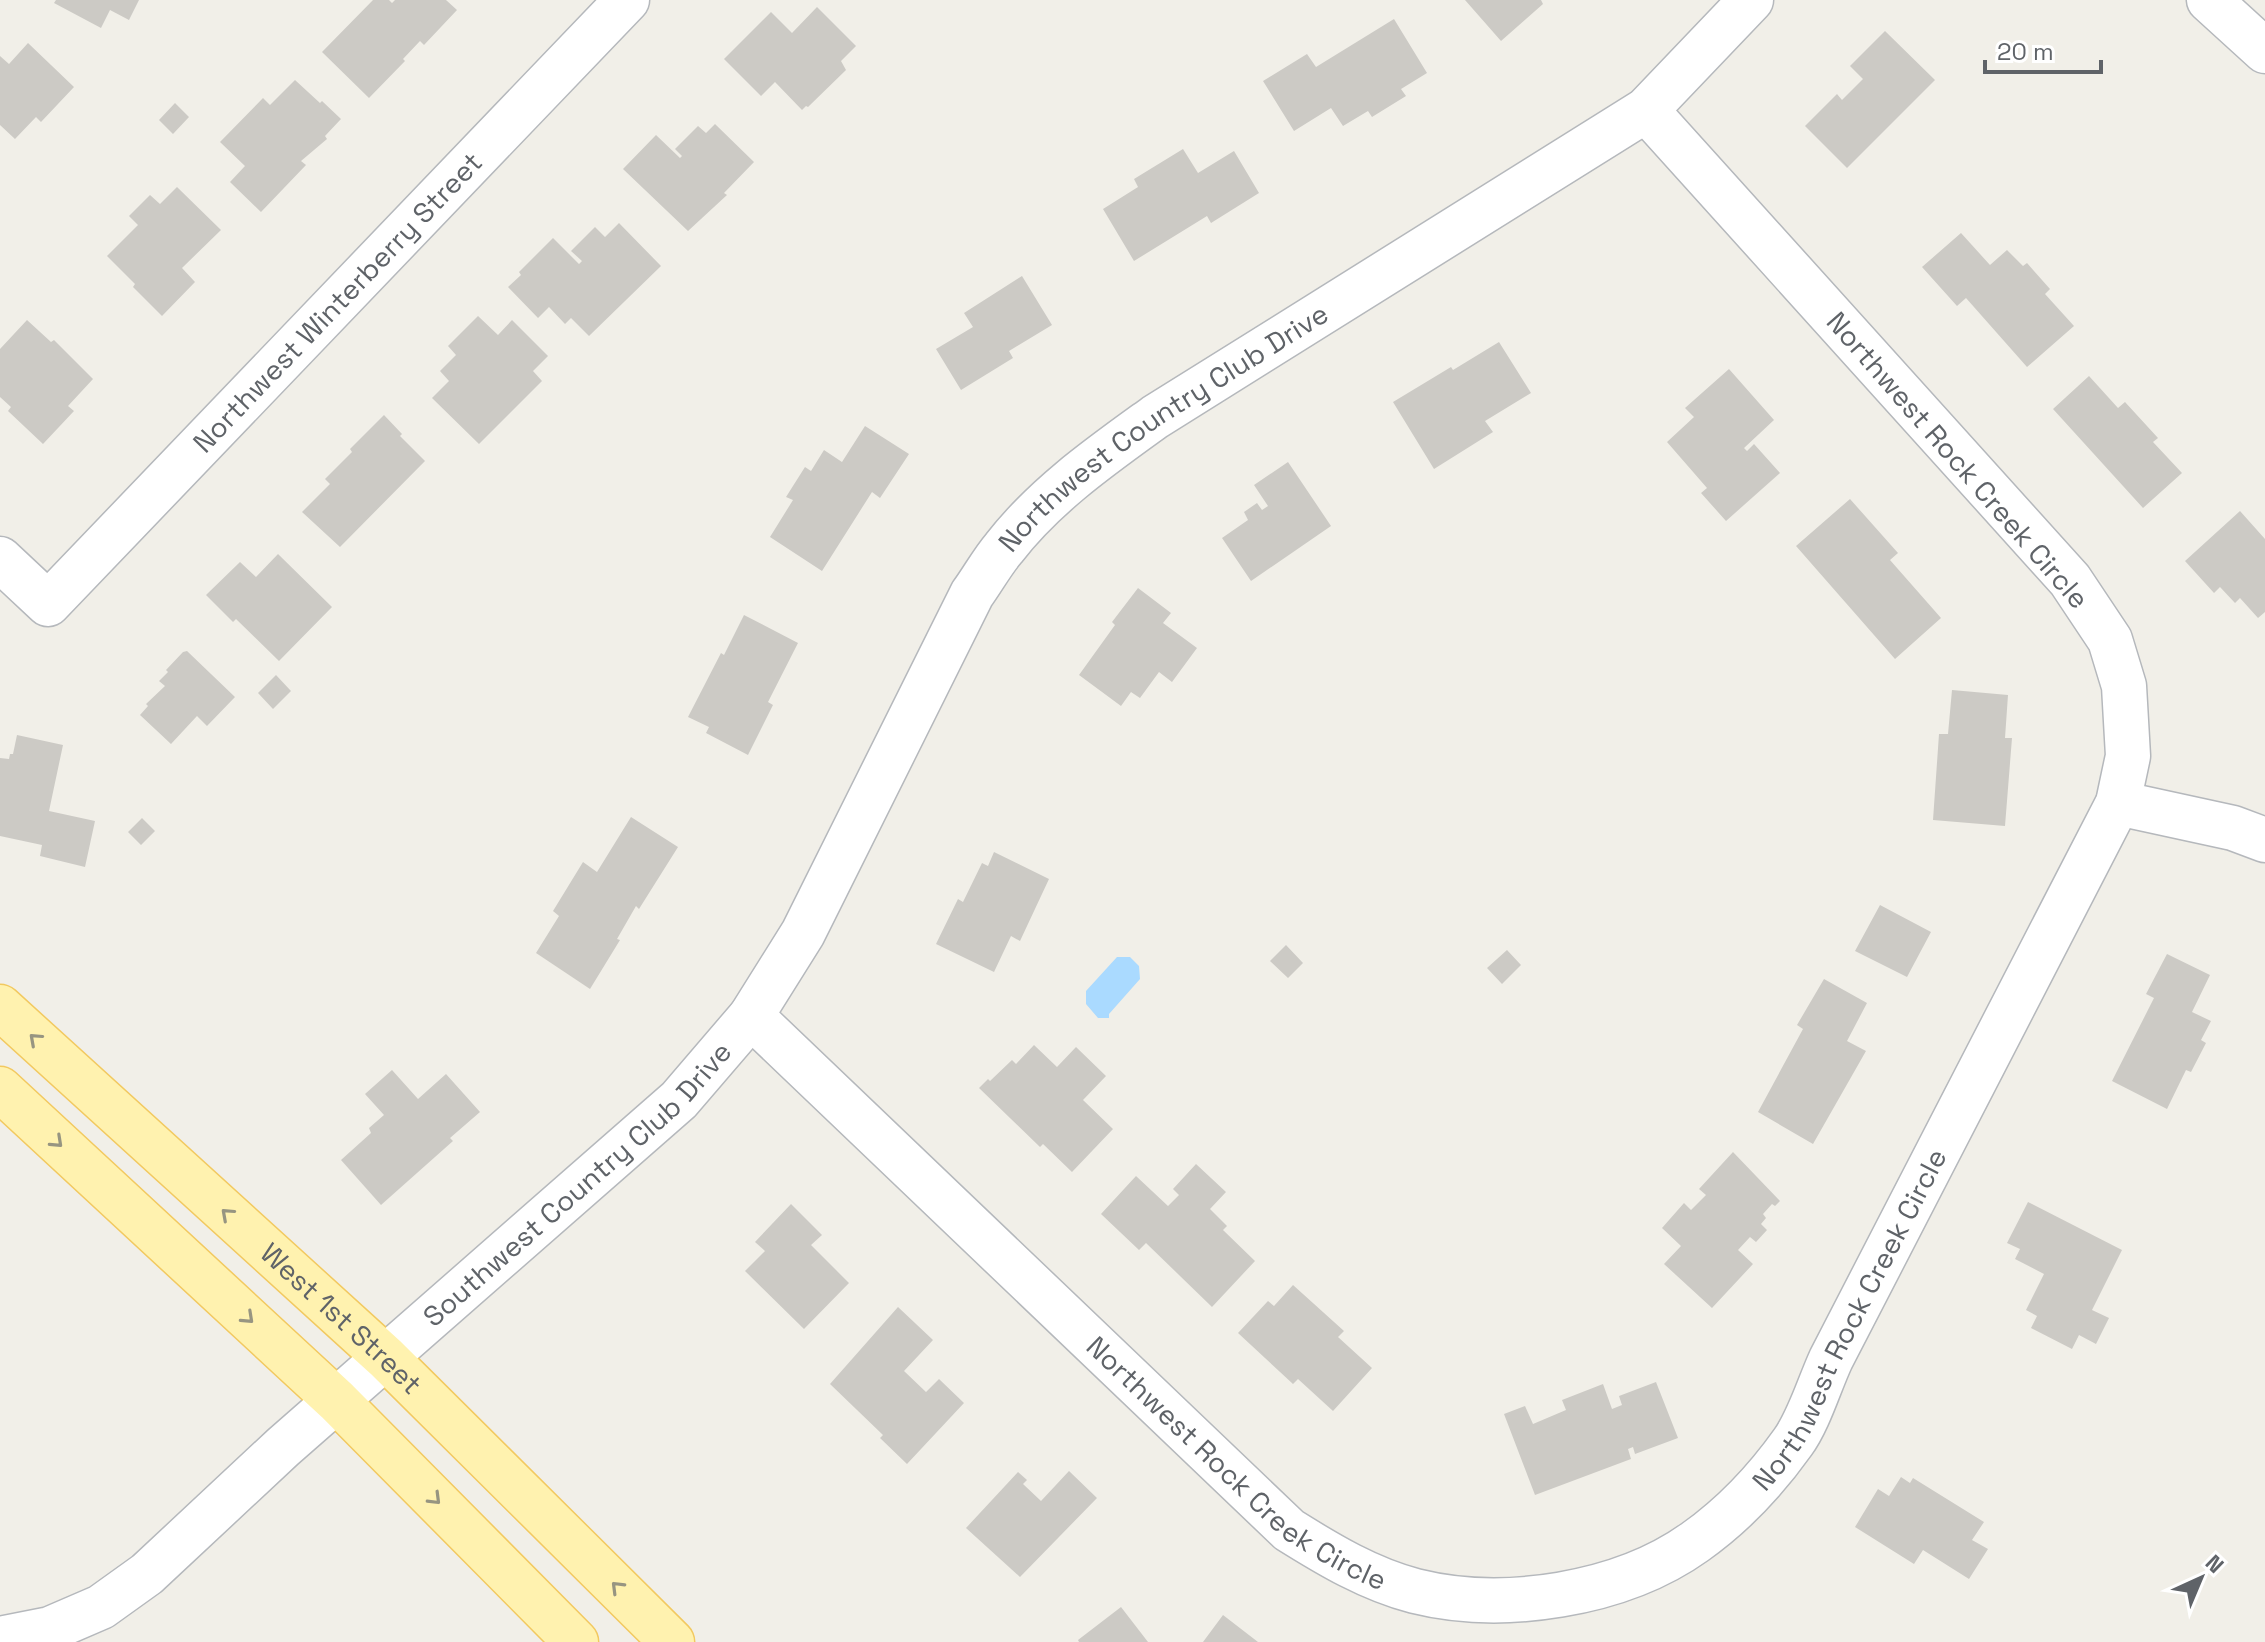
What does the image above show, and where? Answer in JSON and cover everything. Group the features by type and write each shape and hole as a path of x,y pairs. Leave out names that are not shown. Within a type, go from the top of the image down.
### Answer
{"main road":[{"name":"West 1st Street","path":"0,1007 361,1379 576,1642"},
{"name":"West 1st Street","path":"0,1089 361,1379 672,1642"}],"street":[{"name":"Northwest Winterberry Street","path":"0,559 48,604 627,0"},
{"name":"Northwest Country Club Drive","path":"751,1016 803,933 972,594 1005,547 1056,494 1093,462 1155,417 1646,110 1751,0"},
{"path":"2209,0 2265,51"},
{"name":"Northwest Rock Creek Circle","path":"751,1016 1289,1530 1347,1566 1415,1591 1487,1601 1559,1597 1629,1577 1694,1543 1749,1497 1795,1440 1831,1359 2118,803 2128,756 2124,686 2110,640 2070,580 1646,110"},
{"path":"2118,803 2233,828 2265,840"},
{"name":"Southwest Country Club Drive","path":"0,1639 50,1629 78,1630 101,1607 147,1574 361,1379 679,1100 751,1016"}],"water":[{"path":"1117,957 1130,957 1139,966 1140,979 1109,1014 1109,1018 1098,1018 1086,1004 1086,991"}],"building":[{"path":"56,0 139,0 129,20 110,10 101,28 54,3"},
{"path":"373,0 389,0 392,3 395,0 446,0 457,10 424,45 420,41 369,98 322,52"},
{"path":"1465,0 1541,0 1543,4 1501,41"},
{"path":"817,7 856,46 841,61 846,70 808,107 802,110 775,82 761,96 724,59 771,12 792,33"},
{"path":"1394,19 1427,73 1401,89 1406,96 1372,117 1368,111 1343,126 1331,108 1294,131 1263,81 1307,54 1316,67"},
{"path":"1885,31 1935,80 1847,168 1805,126 1837,94 1842,100 1863,79 1850,66"},
{"path":"28,43 74,87 41,122 36,117 15,139 0,125 0,56 9,64"},
{"path":"295,80 341,119 325,136 327,139 301,161 306,165 261,212 230,182 245,166 220,142 263,98 270,105"},
{"path":"175,103 189,117 173,134 159,120"},
{"path":"715,124 754,162 724,193 727,195 688,231 623,169 656,135 680,158 682,156 675,149 698,126 706,133"},
{"path":"1183,149 1198,173 1234,151 1259,193 1211,223 1207,216 1134,261 1103,209 1138,187 1134,179"},
{"path":"177,187 221,230 182,268 195,282 162,316 107,256 138,225 129,216 150,195 160,204"},
{"path":"619,223 661,266 589,336 571,318 565,324 549,307 538,318 508,287 553,238 579,264 582,261 571,251 595,227 605,237"},
{"path":"1961,233 1990,265 2007,250 2023,266 2027,263 2050,289 2045,294 2074,326 2027,367 1966,298 1957,306 1922,267"},
{"path":"1022,276 1052,325 1009,351 1013,358 961,390 936,349 973,327 964,313"},
{"path":"478,316 498,335 512,320 548,356 533,371 542,381 479,444 432,398 449,381 440,371 456,355 448,346"},
{"path":"27,320 51,342 54,340 93,379 68,406 74,411 43,444 8,411 11,407 0,397 0,349"},
{"path":"1499,342 1531,393 1485,421 1493,432 1434,469 1393,402"},
{"path":"1729,369 1774,420 1744,448 1747,451 1754,444 1780,473 1726,521 1701,493 1707,488 1667,442 1694,417 1685,408"},
{"path":"2089,376 2118,408 2125,402 2158,438 2153,442 2182,473 2143,508 2053,409"},
{"path":"384,415 425,461 340,547 302,512 330,484 325,479 352,452 350,449"},
{"path":"865,426 909,454 880,498 872,492 822,571 770,537 793,500 786,497 805,467 811,471 824,450 842,462"},
{"path":"1288,462 1331,526 1251,581 1222,538 1248,520 1244,512 1257,503 1262,510 1268,506 1254,485"},
{"path":"1850,499 1898,553 1890,560 1941,618 1895,659 1796,546"},
{"path":"2240,511 2265,539 2265,612 2258,618 2240,598 2235,603 2220,587 2214,593 2185,561"},
{"path":"278,554 332,607 279,661 206,595 240,562 256,577"},
{"path":"1138,588 1171,613 1163,623 1197,648 1172,682 1159,672 1140,698 1131,692 1121,706 1079,675 1115,625 1112,622"},
{"path":"744,615 798,643 768,702 773,705 748,755 706,733 709,727 688,717"},
{"path":"187,651 235,697 207,726 197,716 171,744 140,715 148,706 146,704 165,686 159,681 168,672 166,670"},
{"path":"276,675 291,691 273,709 258,693"},
{"path":"1952,690 2008,695 2005,738 2012,738 2005,826 1933,820 1939,734 1948,734"},
{"path":"17,735 63,745 49,811 95,821 85,867 40,856 42,845 0,836 0,758 9,759 13,754"},
{"path":"631,817 678,847 639,909 636,906 617,939 620,940 590,989 536,953 559,916 553,911 583,862 597,872"},
{"path":"142,818 155,831 141,845 128,832"},
{"path":"994,852 1049,879 1020,941 1011,936 994,972 936,944 958,899 963,902 982,863 988,866"},
{"path":"1880,905 1931,932 1907,977 1855,951"},
{"path":"1286,945 1303,963 1288,978 1270,961"},
{"path":"1507,950 1521,965 1502,984 1487,968"},
{"path":"2167,954 2210,975 2192,1012 2211,1021 2201,1040 2206,1043 2191,1072 2186,1070 2167,1109 2112,1081 2154,998 2146,994"},
{"path":"1824,979 1867,1003 1847,1041 1866,1051 1813,1144 1758,1112 1803,1029 1797,1025"},
{"path":"1034,1045 1057,1067 1076,1047 1106,1076 1083,1100 1113,1129 1072,1172 1043,1144 1040,1147 979,1088 1012,1060 1016,1064"},
{"path":"392,1070 418,1099 446,1074 480,1112 450,1138 453,1141 381,1205 341,1160 371,1133 369,1128 384,1115 365,1094"},
{"path":"1733,1152 1780,1201 1775,1206 1772,1204 1763,1214 1766,1218 1761,1224 1767,1230 1756,1242 1750,1237 1738,1250 1753,1264 1712,1308 1664,1264 1681,1246 1662,1228 1684,1203 1691,1210 1706,1195 1699,1189"},
{"path":"1196,1164 1226,1192 1210,1209 1227,1226 1223,1230 1255,1261 1212,1307 1146,1243 1139,1250 1101,1214 1136,1176 1168,1206 1179,1195 1173,1189"},
{"path":"2028,1202 2122,1250 2092,1310 2109,1318 2096,1344 2079,1335 2072,1349 2031,1328 2037,1316 2026,1310 2044,1274 2015,1259 2020,1249 2007,1243"},
{"path":"791,1204 822,1235 811,1245 849,1283 804,1329 745,1271 765,1251 755,1242"},
{"path":"1293,1285 1344,1331 1338,1337 1372,1368 1333,1411 1298,1379 1293,1384 1238,1333 1268,1301 1274,1306"},
{"path":"898,1307 933,1340 904,1371 926,1392 939,1379 964,1403 907,1464 880,1438 883,1435 830,1384"},
{"path":"1656,1382 1678,1438 1635,1454 1633,1447 1628,1449 1631,1459 1535,1495 1504,1414 1525,1406 1533,1424 1566,1410 1562,1400 1603,1384 1612,1409 1622,1405 1619,1396"},
{"path":"1069,1471 1097,1498 1020,1577 966,1528 1018,1472 1027,1480 1023,1484 1041,1501"},
{"path":"1901,1477 1910,1483 1913,1478 1984,1522 1972,1540 1988,1549 1969,1579 1923,1550 1914,1564 1855,1527 1878,1489 1889,1496"},
{"path":"1121,1607 1148,1642 1079,1642 1078,1640"},
{"path":"1223,1615 1258,1642 1203,1642"}]}
